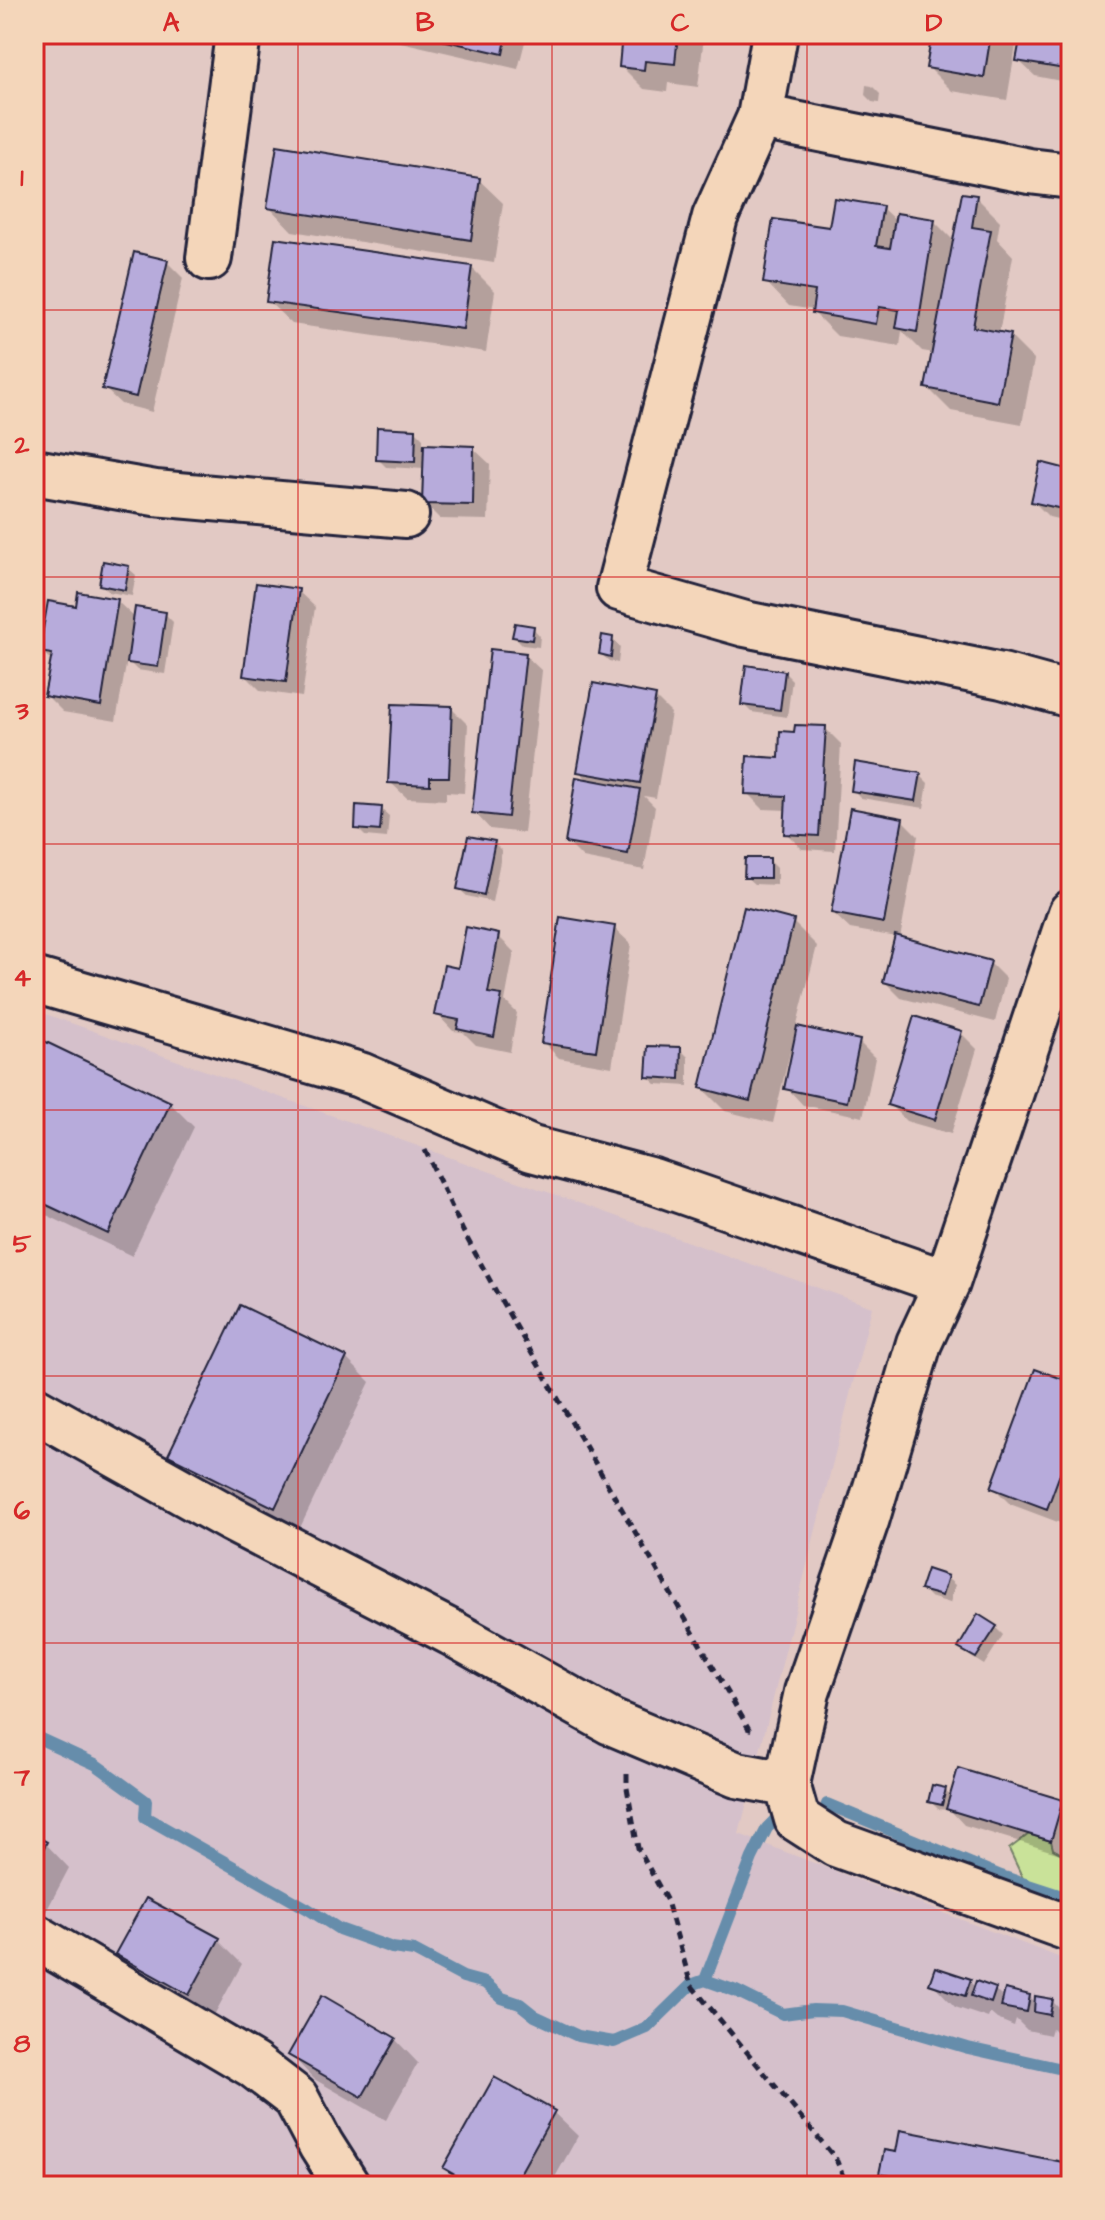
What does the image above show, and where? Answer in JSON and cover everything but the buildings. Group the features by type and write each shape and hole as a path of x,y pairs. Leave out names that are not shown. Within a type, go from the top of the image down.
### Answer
{"street":[{"path":"209,258 238,34"},
{"path":"775,34 760,117 715,217 619,588 745,624 1002,676 1071,695"},
{"path":"760,117 1029,171 1071,176"},
{"path":"34,472 155,493 406,515"},
{"path":"1071,913 947,1283 919,1343 867,1518 807,1692 787,1784 797,1819 836,1844 1071,1929"},
{"path":"34,980 360,1075 532,1149 653,1181 947,1283"},
{"path":"34,1409 231,1519 452,1633 611,1722 737,1775 787,1784"},
{"path":"34,1936 253,2065 296,2098 347,2186"}],"path":[{"path":"416,1099 414,1126 463,1231 749,1729 737,1775"},
{"path":"627,1729 627,1788 638,1848 667,1901 691,1985 836,2159 847,2186"}],"shaded area":[{"path":"34,1010 872,1307 739,1834 1071,1962 1071,2186 34,2186"}],"green space":[{"path":"1029,1834 1051,1841 1053,1849 1071,1859 1071,1899 1026,1885 1009,1849"}],"waterway":[{"path":"34,1736 95,1764 146,1801 145,1817 339,1929 392,1948 414,1951 463,1977 485,1983 502,1998 520,2004 535,2016 578,2036 614,2042 647,2028 691,1985 705,1980 783,2014 813,2010 842,2011 968,2048 1071,2071"},
{"path":"827,1804 1001,1876 1071,1899"},
{"path":"705,1980 752,1858 767,1828 775,1820"}]}
